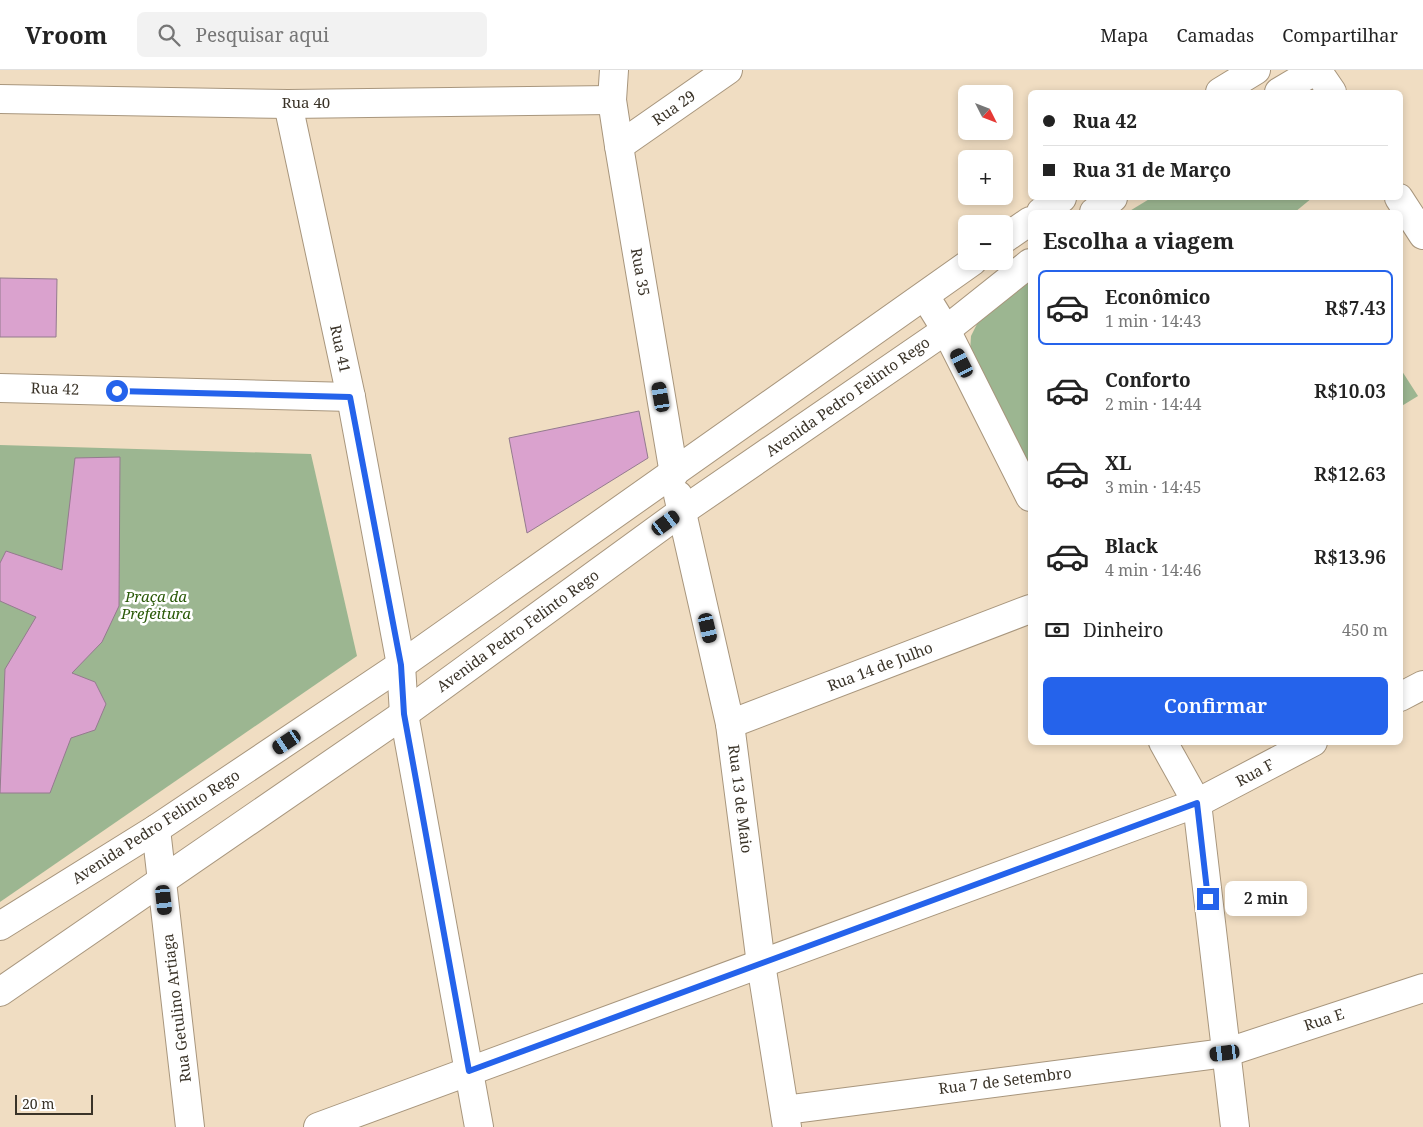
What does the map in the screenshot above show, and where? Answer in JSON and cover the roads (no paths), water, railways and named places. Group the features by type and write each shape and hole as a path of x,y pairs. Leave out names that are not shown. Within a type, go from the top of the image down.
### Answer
{"street":[{"name":"Rua 35","path":"614,70 612,100 674,474"},
{"name":"Rua 29","path":"619,146 728,70"},
{"path":"1223,90 1256,70"},
{"path":"1282,90 1317,70 1331,90"},
{"name":"Rua 40","path":"0,99 288,104 612,100"},
{"name":"Rua 41","path":"288,104 350,397 401,665 404,714 479,1127"},
{"path":"1045,210 1059,200"},
{"path":"1097,210 1110,200"},
{"path":"1400,200 1423,235"},
{"path":"1013,233 1028,222"},
{"name":"Avenida Pedro Felinto Rego","path":"0,992 404,714 681,512 946,330 1028,265"},
{"name":"Avenida Pedro Felinto Rego","path":"0,926 156,830 401,665 961,270"},
{"path":"925,296 946,330 1028,493"},
{"name":"Rua 42","path":"0,388 350,397"},
{"name":"Rua 13 de Maio","path":"674,474 730,724 762,964 786,1118"},
{"name":"Rua 14 de Julho","path":"730,724 1028,611"},
{"path":"1403,695 1423,685"},
{"path":"1165,745 1197,803 1235,1127"},
{"name":"Rua F","path":"318,1127 1197,803 1307,745"},
{"name":"Rua Getulino Artiaga","path":"156,830 190,1127"},
{"name":"Rua E","path":"1225,1053 1423,988"},
{"name":"Rua 7 de Setembro","path":"786,1118 1225,1053"}],"park label":[{"name":"Praça da Prefeitura","path":"156,606"}]}
